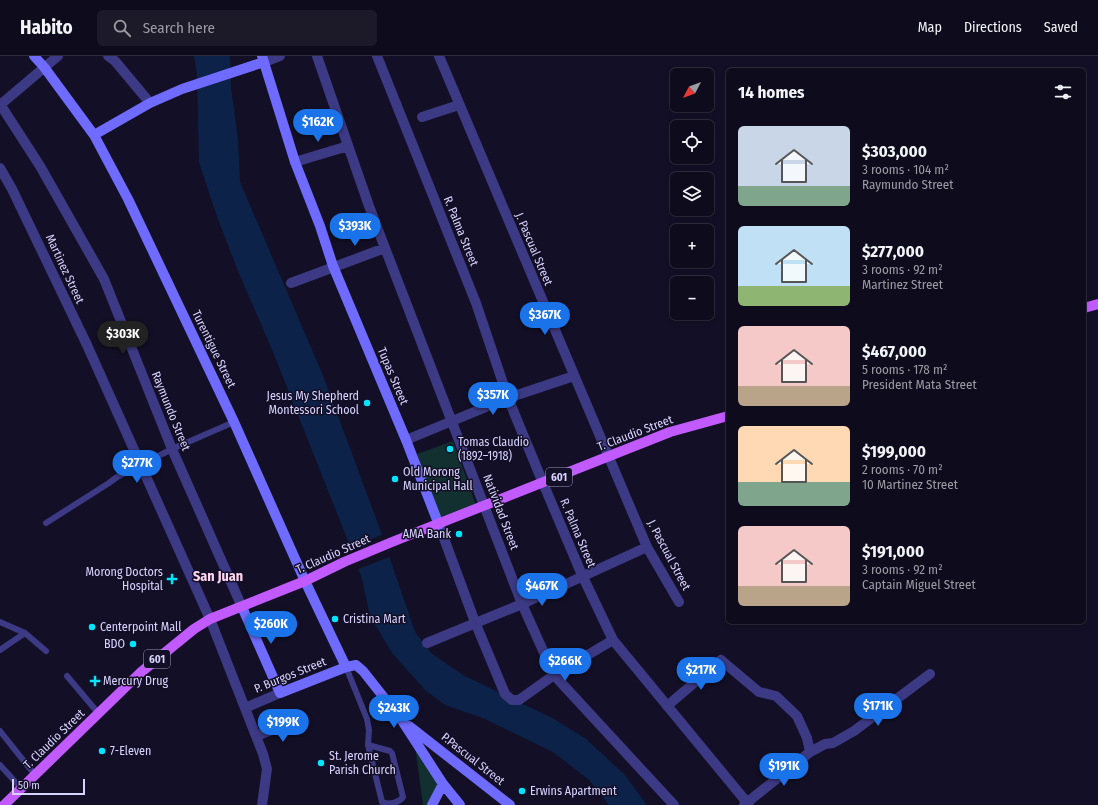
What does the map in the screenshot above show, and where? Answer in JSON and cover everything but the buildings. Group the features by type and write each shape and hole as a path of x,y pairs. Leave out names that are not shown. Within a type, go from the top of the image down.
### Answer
{"main road":[{"path":"1086,307 1098,304"},
{"name":"T. Claudio Street","path":"4,805 140,673 194,629 210,619 305,581 344,562 392,542 439,525 670,432 726,417"}],"street":[{"name":"Turentigue Street","path":"34,56 44,67 94,136 128,199 234,422 305,581 346,667"},
{"path":"0,105 58,56"},
{"path":"108,56 115,61 150,103"},
{"path":"94,136 150,103 182,88 242,70 263,59 280,56"},
{"name":"Natividad Street","path":"317,56 384,248 453,422 522,604 554,675 674,805"},
{"name":"R. Palma Street","path":"377,56 476,303 508,398 542,483 582,576 613,640 746,804"},
{"name":"J. Pascual Street","path":"439,56 647,547 679,602"},
{"name":"Tupas Street","path":"263,59 295,162 320,226 333,266 406,440 504,694 512,700 519,700 554,675"},
{"name":"Raymundo Street","path":"0,105 40,166 104,279 172,449 280,693"},
{"path":"422,117 459,105"},
{"path":"295,162 348,146"},
{"name":"Martinez Street","path":"0,168 12,189 50,267 210,619 263,754 267,770 262,805"},
{"path":"291,283 384,248"},
{"path":"406,440 453,422 508,398 574,376"},
{"path":"427,643 522,604 647,547"},
{"path":"554,675 613,640"},
{"path":"667,706 721,660 759,692 776,696 797,716 807,738 810,752"},
{"path":"346,667 356,666 363,671 401,719 443,784 460,805"},
{"name":"P. Burgos Street","path":"244,708 346,667"},
{"path":"746,804 810,752 825,744 833,743 854,731 930,674"},
{"name":"P.Pascual Street","path":"401,719 510,805"},
{"path":"256,736 279,727 281,732 303,724"},
{"path":"432,805 443,784"}],"lane":[{"path":"46,522 117,477 172,449 234,422"},
{"path":"0,622 25,633 46,651"},
{"path":"0,650 25,633"},
{"path":"346,667 367,719 369,730 368,745 382,802 386,804 400,800 403,797 392,753 390,751 368,745"},
{"path":"67,676 99,714"},
{"path":"0,731 35,775"},
{"path":"0,765 21,788"}],"green space":[{"path":"453,441 476,505 440,518 417,454"},
{"path":"414,738 443,784 432,805 423,805"}],"water":[{"path":"194,56 230,56 231,87 238,139 240,182 322,373 380,529 415,632 432,654 463,675 552,718 585,738 624,774 647,805 609,805 589,780 553,752 485,719 445,705 425,690 392,653 370,616 362,579 350,546 273,352 238,271 216,214 199,162 197,74"}],"pier":[{"path":"384,534 392,556 356,570 349,548"}],"place":[{"name":"Jesus My Shepherd Montessori School","path":"367,403"},
{"name":"Tomas Claudio (1892–1918)","path":"450,449"},
{"name":"Old Morong Municipal Hall","path":"395,479"},
{"name":"AMA Bank","path":"459,534"},
{"name":"Morong Doctors Hospital","path":"172,579"},
{"name":"Cristina Mart","path":"335,619"},
{"name":"Centerpoint Mall","path":"92,627"},
{"name":"BDO","path":"133,644"},
{"name":"Mercury Drug","path":"95,681"},
{"name":"7-Eleven","path":"102,751"},
{"name":"St. Jerome Parish Church","path":"321,763"},
{"name":"Erwins Apartment","path":"522,791"}],"district":[{"name":"San Juan","path":"218,576"}]}
